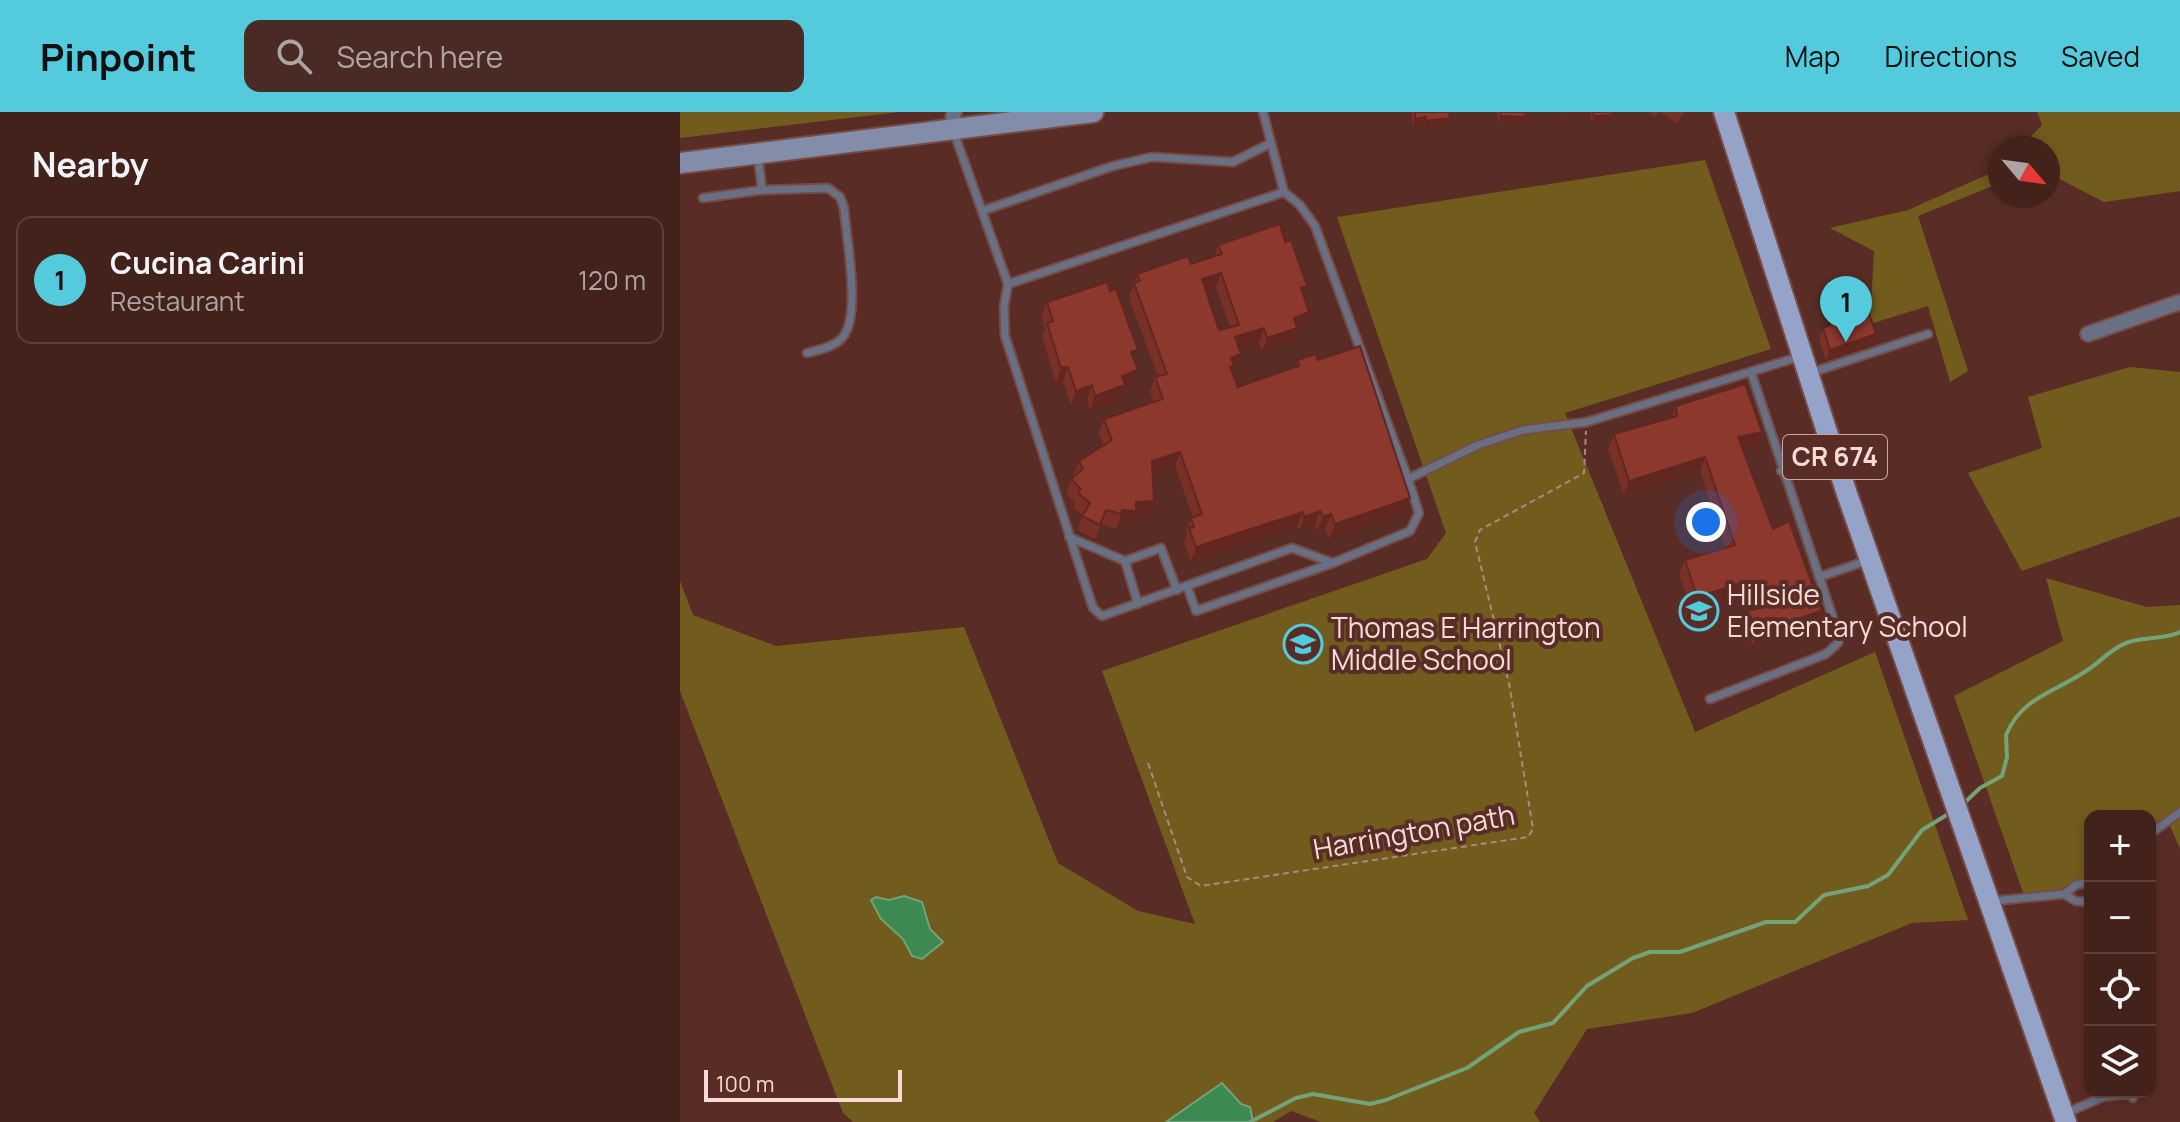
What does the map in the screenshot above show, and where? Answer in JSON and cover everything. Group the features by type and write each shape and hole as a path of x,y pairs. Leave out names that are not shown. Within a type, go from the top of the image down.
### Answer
{"main road":[{"path":"680,163 953,120 1093,112"},
{"name":"CR 674","path":"1724,112 1869,560 2065,1118"}],"street":[{"path":"2088,334 2180,302"}],"lane":[{"path":"1187,586 1196,611 1333,563 1410,531 1417,524 1419,513 1315,226 1300,205 1284,192 1263,112"},
{"path":"953,120 1008,284 1004,306 1005,336 1069,537 1097,613 1108,615 1292,548 1333,563"},
{"path":"982,211 1113,166 1152,157 1233,162 1271,143"},
{"path":"757,153 762,190"},
{"path":"703,198 762,190 828,188 840,197 844,208 851,284 848,328 832,345 807,353"},
{"path":"1008,284 1284,192"},
{"path":"1408,479 1478,445 1523,430 1587,422 1751,372 1805,365 1928,334"},
{"path":"1710,699 1826,654 1838,643 1838,633 1781,471 1751,372"},
{"path":"1781,471 1833,451"},
{"path":"1069,537 1125,561 1161,548 1177,590"},
{"path":"1819,577 1869,560"},
{"path":"1125,561 1138,604"},
{"path":"2156,830 2180,812"},
{"path":"1990,901 2064,894 2084,883"},
{"path":"2064,894 2084,902"},
{"path":"2065,1118 2107,1098"}],"path":[{"name":"Harrington path","path":"1148,763 1187,877 1201,886 1528,837 1533,829 1509,683 1475,542 1480,530 1584,473 1587,422"}],"shaded area":[{"path":"680,112 899,112 680,138"},
{"path":"2037,112 2180,112 2180,191 2104,202 2060,179 2060,136 2031,136 2042,125"},
{"path":"1705,160 1771,349 1565,413 1695,732 1875,652 1968,920 1912,923 1692,1013 1587,1029 1534,1113 1540,1122 1321,1122 1291,1111 1273,1122 853,1122 843,1113 680,691 680,581 693,615 776,646 964,627 1058,863 1138,911 1195,924 1102,671 1427,559 1446,533 1337,217"},
{"path":"1988,174 1988,188 1918,216 1968,371 1950,382 1928,306 1870,324 1874,251 1830,228 1908,210"},
{"path":"2130,367 2180,372 2180,516 2022,571 1968,473 2042,448 2028,397"},
{"path":"2046,578 2147,607 2180,605 2180,849 2170,826 2156,834 2156,810 2084,810 2084,879 2073,886 2026,901 1954,696 2063,641"},
{"path":"904,896 922,902 930,929 943,942 922,959 912,956 903,939 881,919 871,900"},
{"path":"1222,1083 1241,1104 1250,1107 1253,1122 1166,1122"}],"building":[{"path":"1415,112 1449,112 1450,118 1426,121 1426,117 1415,119"},
{"path":"1500,112 1525,112 1526,117 1501,116"},
{"path":"1593,112 1612,112 1612,115 1594,116"},
{"path":"1280,224 1285,242 1291,240 1307,286 1301,288 1309,312 1294,318 1297,328 1267,338 1264,328 1235,337 1241,354 1231,358 1234,366 1230,367 1238,387 1299,366 1297,360 1316,354 1318,360 1360,346 1410,498 1335,524 1331,514 1323,517 1320,511 1304,517 1303,512 1196,547 1189,528 1194,527 1191,518 1202,514 1180,452 1152,461 1154,501 1136,502 1136,511 1122,510 1121,514 1106,510 1100,525 1082,516 1090,503 1078,493 1081,489 1071,479 1083,469 1079,461 1112,440 1104,419 1163,399 1155,377 1167,374 1134,283 1140,281 1137,274 1188,256 1191,264 1222,254 1218,245","holes":["1221,273 1239,325 1219,330 1202,279"]},
{"path":"1107,282 1110,291 1116,289 1138,350 1131,352 1138,370 1122,376 1125,385 1095,396 1092,385 1076,391 1068,367 1061,368 1047,323 1053,321 1047,302"},
{"path":"1867,308 1876,334 1830,350 1823,328"},
{"path":"1745,384 1762,432 1738,437 1773,529 1789,521 1822,611 1758,631 1747,611 1759,608 1747,581 1697,597 1685,560 1735,545 1705,457 1629,481 1614,434 1677,416 1676,406"}],"waterway":[{"path":"1961,806 1980,788 2002,776 2007,757 2006,735 2013,722 2030,704 2086,671 2121,645 2180,632"},
{"path":"1250,1122 1296,1098 1313,1094 1370,1104 1467,1068 1519,1032 1553,1023 1587,986 1633,958 1650,952 1680,952 1766,922 1795,922 1824,895 1868,886 1888,875 1922,830 1950,813"}],"place":[{"name":"Cucina Carini","path":"1846,342"},
{"name":"Hillside Elementary School","path":"1699,611"},
{"name":"Thomas E Harrington Middle School","path":"1303,644"}]}
